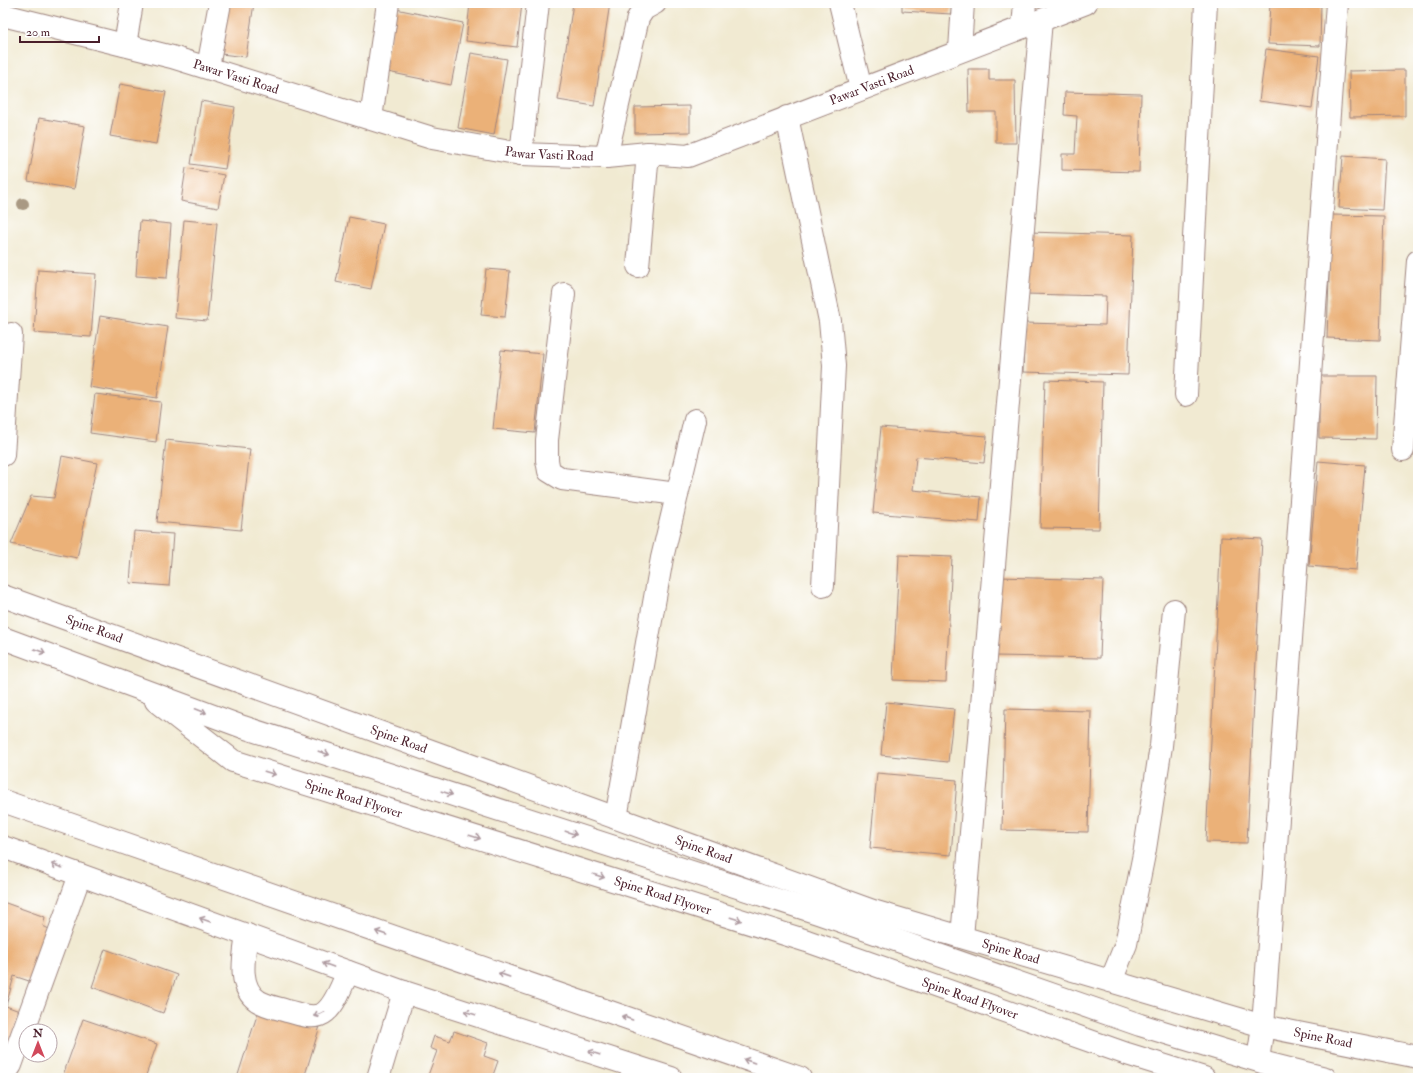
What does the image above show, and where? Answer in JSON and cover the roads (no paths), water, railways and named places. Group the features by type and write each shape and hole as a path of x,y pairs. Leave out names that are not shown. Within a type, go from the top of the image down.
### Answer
{"street":[{"path":"125,45 132,3"},
{"path":"208,68 220,3"},
{"path":"371,118 388,3"},
{"path":"521,154 538,3"},
{"path":"606,157 638,18 644,9 655,3"},
{"path":"840,3 861,88"},
{"path":"960,50 963,3"},
{"path":"962,937 1032,23 1025,3"},
{"name":"Pawar Vasti Road","path":"3,15 172,56 432,138 521,154 606,157 648,152 688,156 861,88 1086,3"},
{"path":"1186,395 1206,3"},
{"path":"1258,1060 1263,1026 1337,3"},
{"path":"787,118 830,321 834,366 823,586"},
{"path":"638,266 648,152"},
{"path":"1403,450 1418,261"},
{"path":"564,294 547,440 547,460 550,471 562,479 677,494"},
{"path":"3,455 11,334"},
{"path":"616,818 662,558 695,420"},
{"name":"Spine Road","path":"3,596 873,911 1263,1026 1418,1057"},
{"path":"1111,981 1126,944 1145,848 1161,746 1174,610"},
{"name":"Spine Road","path":"3,638 251,730 818,913 1140,1025 1325,1078"},
{"name":"Spine Road Flyover","path":"138,687 233,761 807,941 1127,1054 1204,1078"},
{"path":"3,801 800,1078"},
{"path":"3,847 404,992 671,1078"},
{"path":"3,1076 11,1065 80,875"},
{"path":"247,935 244,956 244,981 249,992 259,1001 266,1004 310,1016 321,1015 331,1007 348,972"},
{"path":"378,1078 404,992"}]}
